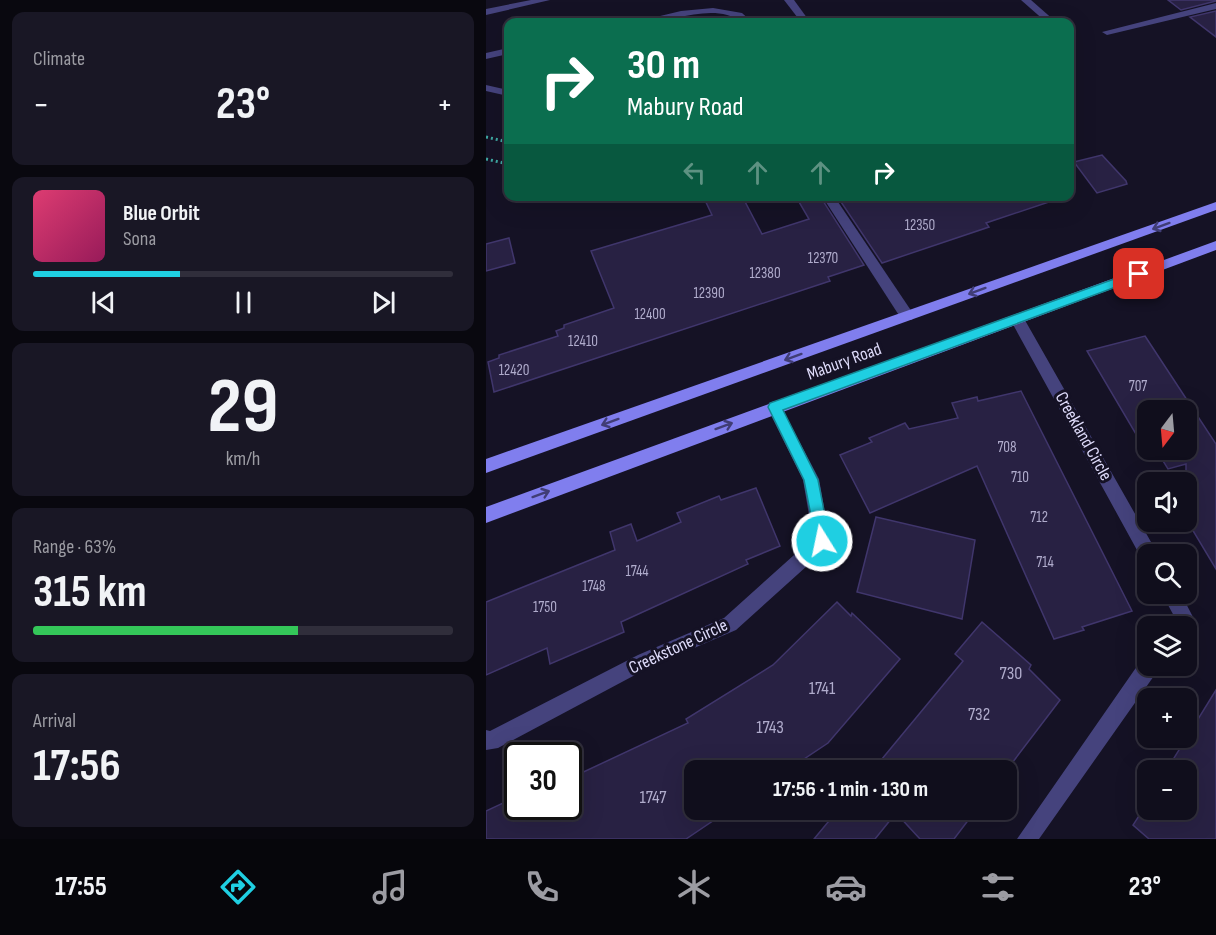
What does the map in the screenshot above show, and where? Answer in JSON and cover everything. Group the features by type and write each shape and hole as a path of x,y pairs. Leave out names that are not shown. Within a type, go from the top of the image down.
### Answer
{"main road":[{"name":"Mabury Road","path":"486,466 1216,206"},
{"name":"Mabury Road","path":"486,515 1216,245"}],"street":[{"path":"486,12 545,0"},
{"path":"789,0 803,18"},
{"path":"1026,0 1046,18"},
{"path":"1107,32 1216,6"},
{"path":"659,18 712,7 729,8 744,18"},
{"path":"486,56 504,52"},
{"path":"486,88 504,92"},
{"path":"831,201 907,316"},
{"name":"Creekland Circle","path":"1017,319 1143,544"},
{"name":"Creekstone Circle","path":"486,740 491,741 644,661 730,624 822,541 811,480 774,407"},
{"path":"1027,839 1142,676"}],"path":[{"path":"486,137 504,141"},
{"path":"486,159 504,163"}],"building":[{"path":"1168,0 1216,0 1216,1 1181,10"},
{"path":"1216,11 1216,37 1190,17"},
{"path":"1102,155 1127,184 1097,193 1074,162"},
{"path":"705,201 745,201 762,234 809,219 799,202 823,201 864,265 828,277 830,281 494,392 488,362 499,358 499,355 558,336 556,331 564,328 564,325 614,308 591,251 712,215"},
{"path":"840,201 1052,201 986,223 989,227 882,263"},
{"path":"509,238 515,263 486,271 486,244"},
{"path":"1145,336 1187,400 1137,400 1137,436 1087,351"},
{"path":"1021,391 1132,611 1082,627 1084,630 1054,639 977,466 870,513 840,455 872,442 869,438 905,423 909,429 958,418 952,403 977,397 978,401"},
{"path":"1197,415 1216,444 1216,569 1194,532 1197,532 1197,472 1186,472 1186,464 1168,469 1162,460 1197,460"},
{"path":"756,488 780,546 746,560 748,564 621,622 624,632 550,664 547,648 486,675 486,602 615,550 610,532 631,524 637,541 681,522 677,513 719,496 721,500"},
{"path":"876,517 975,540 962,619 857,592"},
{"path":"837,602 851,616 852,613 900,659 828,743 802,760 684,760 684,820 714,820 686,839 486,839 486,811 504,803 504,820 582,820 582,773 688,723 686,719 773,665"},
{"path":"982,622 1031,665 1029,669 1060,700 1014,760 881,760 963,661 955,654"},
{"path":"1216,690 1216,839 1149,839 1133,825 1137,819 1197,820 1197,760 1173,760 1180,748 1197,748 1197,721"},
{"path":"830,820 890,820 875,839 814,839"},
{"path":"902,820 968,820 954,839 920,839"}],"route":[{"path":"822,541 811,480 774,407 1139,274"}]}
